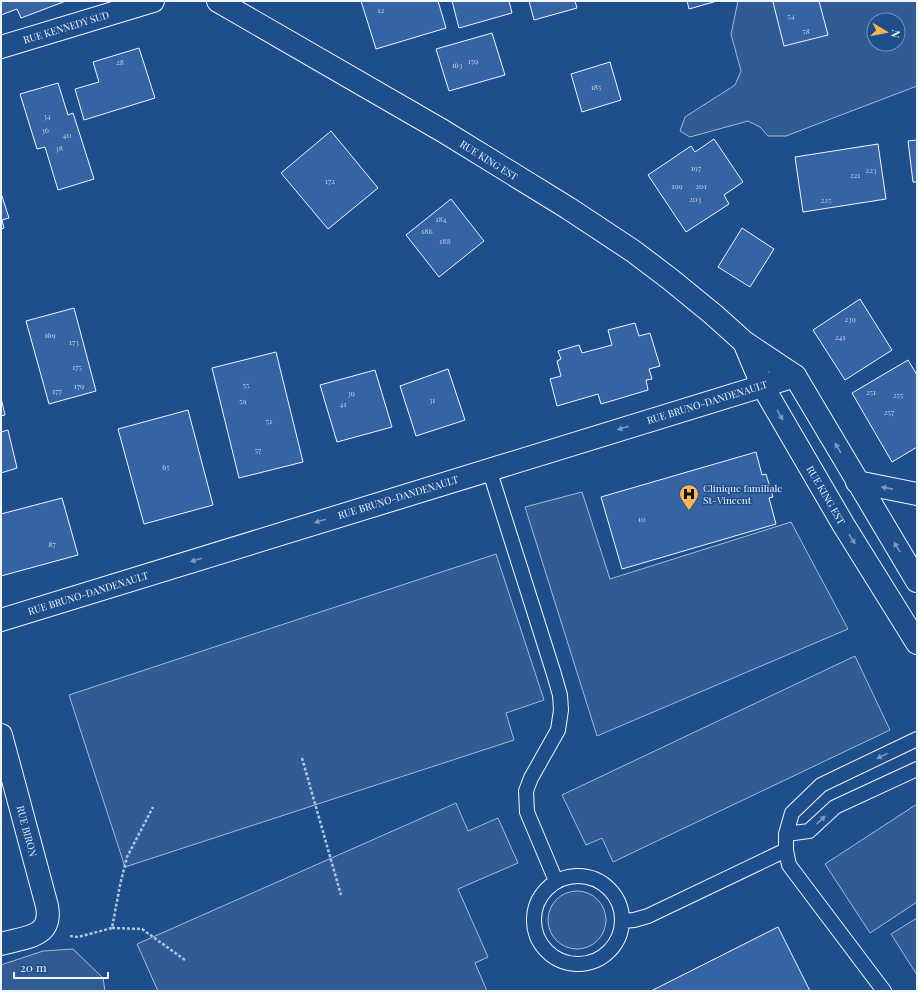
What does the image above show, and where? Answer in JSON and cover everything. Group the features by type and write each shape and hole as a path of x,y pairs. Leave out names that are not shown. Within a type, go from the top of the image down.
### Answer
{"street":[{"name":"RUE KENNEDY SUD","path":"1,47 153,1"},
{"name":"RUE KING EST","path":"218,1 443,131 568,208 633,251 670,279 744,342 795,376 917,581"},
{"name":"RUE KING EST","path":"744,342 762,385 842,524 917,643"},
{"name":"RUE BRUNO-DANDENAULT","path":"1,620 795,376"},
{"path":"858,482 917,494"},
{"name":"RUE BIRON","path":"1,735 47,906 49,917 43,929"},
{"path":"1,944 43,929"}],"lane":[{"path":"489,469 560,695 561,710 558,730 531,778 526,791 527,812 556,881"},
{"path":"884,991 789,866 786,850 786,834 792,813 821,785 917,739"},
{"path":"786,834 809,831 835,807 917,769"},
{"path":"622,921 634,920 648,916 786,850"},
{"path":"576,876 586,876 605,885 618,901 622,921 617,940 611,949 604,956 585,964 575,964 556,958 545,949 537,936 534,927 534,917 538,900 543,893 556,881 566,877 576,876"}],"path":[{"path":"302,758 341,895"},
{"path":"112,928 127,857 153,807"},
{"path":"43,929 78,937 112,928 142,929 185,960"}],"shaded area":[{"path":"738,1 917,1 917,86 786,136 768,136 760,127 748,121 690,137 680,131 685,117 735,85 741,71 731,34"},
{"path":"582,492 610,579 791,522 848,629 597,736 525,507"},
{"path":"496,554 544,700 506,713 514,740 125,867 69,695"},
{"path":"855,656 890,730 613,862 602,838 586,845 562,795"},
{"path":"456,803 468,831 498,818 518,863 458,889 488,957 475,963 487,991 158,991 137,944"},
{"path":"917,804 917,902 870,933 825,864"},
{"path":"577,891 588,893 601,904 604,909 606,920 604,931 593,944 588,947 577,949 566,947 553,936 550,931 548,920 550,909 561,896 566,893"},
{"path":"917,918 917,975 891,934"},
{"path":"73,949 103,978 105,991 1,991 1,965 43,951"}],"building":[{"path":"1,1 66,1 21,18 17,9 1,15"},
{"path":"361,1 438,1 446,28 376,49"},
{"path":"452,1 509,1 512,13 459,28"},
{"path":"529,1 575,1 577,8 534,20"},
{"path":"687,1 717,1 689,9"},
{"path":"819,1 828,35 784,46 773,2"},
{"path":"492,33 505,75 449,91 436,49"},
{"path":"139,48 155,98 84,120 75,89 99,82 93,62"},
{"path":"610,62 621,100 582,112 571,74"},
{"path":"58,83 68,115 73,113 94,179 58,190 45,147 37,149 20,94"},
{"path":"331,131 378,188 328,229 281,173"},
{"path":"714,139 743,182 724,195 729,204 686,232 648,175 691,146 695,152"},
{"path":"917,140 917,182 913,182 908,141"},
{"path":"878,144 886,199 803,212 795,157"},
{"path":"1,193 9,218 2,220 4,228 1,229"},
{"path":"451,199 484,241 439,277 406,235"},
{"path":"742,228 774,249 750,287 718,267"},
{"path":"860,299 892,350 845,380 813,330"},
{"path":"74,308 96,391 49,404 26,321"},
{"path":"635,323 639,336 650,333 660,366 649,369 652,379 646,380 648,390 601,404 598,394 557,406 550,379 561,376 557,361 561,359 558,351 579,345 582,353 612,345 608,330"},
{"path":"276,352 303,462 239,478 212,368"},
{"path":"908,360 917,375 917,447 892,462 852,393"},
{"path":"448,369 465,420 416,436 400,386"},
{"path":"375,370 392,427 337,442 320,385"},
{"path":"1,398 5,415 1,416"},
{"path":"188,410 213,505 144,524 118,429"},
{"path":"8,430 17,468 1,473 1,432"},
{"name":"Clinique familiale St-Vincent","path":"756,452 762,475 766,474 773,497 769,498 776,524 622,569 601,497"},
{"path":"62,498 78,555 1,576 1,514"},
{"path":"778,927 810,991 651,991"}],"place":[{"name":"Clinique familiale St-Vincent","path":"689,511"}]}
